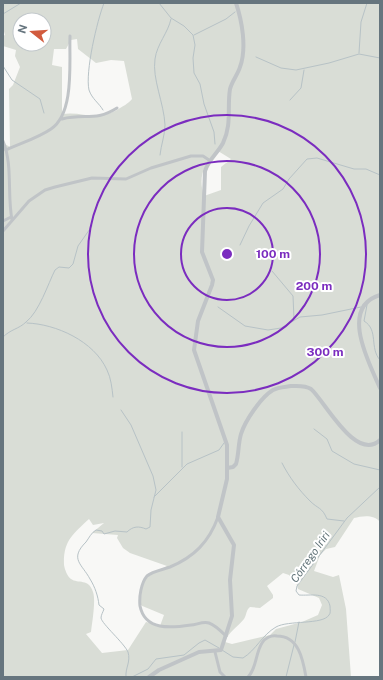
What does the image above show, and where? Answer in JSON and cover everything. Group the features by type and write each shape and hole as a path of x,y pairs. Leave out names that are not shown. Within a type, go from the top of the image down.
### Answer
{"street":[{"path":"226,636 213,625 206,622 190,626 156,626 145,619 140,604 143,583 147,576 178,563 198,550 209,537 218,517 226,488 227,468 224,434 194,350 197,342 198,321 213,280 202,252 205,171 210,160 223,143 226,134 230,118 230,89 242,60 242,36 236,3"},
{"path":"5,149 52,129 61,119 66,110 70,36"},
{"path":"61,119 72,115 99,117 117,108"},
{"path":"66,110 72,115"},
{"path":"3,141 12,218"},
{"path":"3,231 23,206 36,196 45,190 68,182 101,177 126,179 150,168 191,156 203,156 210,160"},
{"path":"3,220 12,218"},
{"path":"380,295 367,301 358,327 365,357 380,388"},
{"path":"227,468 233,467 236,464 241,434 250,417 271,392 280,388 308,387 322,401 345,432 363,443 373,444 380,440"},
{"path":"218,517 234,545 230,580 232,607 226,636 218,651 220,672 225,677"},
{"path":"248,677 253,670 263,642 267,638 276,636 286,638 296,644 302,658 306,677"},
{"path":"149,677 159,670 199,652 218,651"}],"shaded area":[{"path":"3,3 380,3 380,522 371,517 364,516 354,518 335,547 326,549 320,555 314,571 333,577 339,575 346,609 351,677 3,677 3,143 10,147 9,89 13,85 20,67 15,56 16,52 52,52 52,12 12,12 12,49 3,46 3,36 5,35 3,28","holes":["77,39 78,49 96,63 111,60 124,61 132,99 127,104 117,110 96,116 70,113 62,114 62,67 52,65 54,49 66,49 71,40","218,151 231,159 221,167 221,190 204,196 202,189 203,171 205,166","89,519 93,525 104,523 92,533 118,535 117,538 123,548 130,553 167,566 152,574 145,580 143,583 140,605 164,615 160,626 146,622 128,650 102,653 86,634 91,632 94,606 93,592 89,585 71,579 66,573 64,557 67,544 74,534","283,573 289,575 293,581 296,582 298,589 319,598 322,605 318,615 302,622 276,629 270,635 232,644 225,642 231,632 244,619 250,607 260,608 273,598 273,595 267,586"]}],"waterway":[{"path":"3,14 21,3"},
{"path":"103,110 90,93 88,82 92,46 104,3"},
{"path":"159,3 171,18 184,26 193,35 195,45 193,58 194,73 200,84 204,104 214,132 215,144"},
{"path":"359,53 361,22 367,3"},
{"path":"194,35 226,19 235,12"},
{"path":"160,155 165,125 163,108 155,75 155,59 158,48 168,29 171,19"},
{"path":"256,57 281,68 296,70 329,63 359,54 380,58"},
{"path":"3,66 12,80 40,99 44,113"},
{"path":"290,100 301,88 304,70"},
{"path":"240,245 249,226 263,203 283,189 289,179 307,159 317,158 354,169 366,169 380,175"},
{"path":"3,337 31,317 43,298 55,270 59,267 69,268 73,264 78,246 92,226"},
{"path":"272,271 293,296 294,319"},
{"name":"Córrego Iriri","path":"367,305 364,321 371,329 375,350 380,360"},
{"path":"218,307 245,326 268,330 281,328 300,317 322,315 361,307"},
{"path":"27,323 38,324 62,331 84,343 101,360 108,373 113,397"},
{"path":"121,410 131,425 153,476 156,490 151,510 150,527 146,529 136,527 127,532 115,531 104,534 102,531 96,530 91,534 81,548 78,553 78,557 93,585 99,605 104,609 101,617 102,621 128,652 129,659 126,677"},
{"path":"314,429 327,439 332,451 354,464 380,470"},
{"path":"182,432 182,467"},
{"path":"154,497 187,464 219,450 224,443"},
{"path":"282,463 298,488 310,501 322,510 327,519 344,521"},
{"name":"Córrego Iriri","path":"222,650 233,657 243,658 248,655 267,634 276,627 320,620 329,615 330,606 325,598 318,595 299,595 296,591 297,586 347,518 380,487"},
{"path":"295,642 299,622"},
{"name":"Córrego Iriri","path":"132,677 148,669 156,659 184,655 205,640 219,648"},
{"path":"286,677 294,645"}]}
